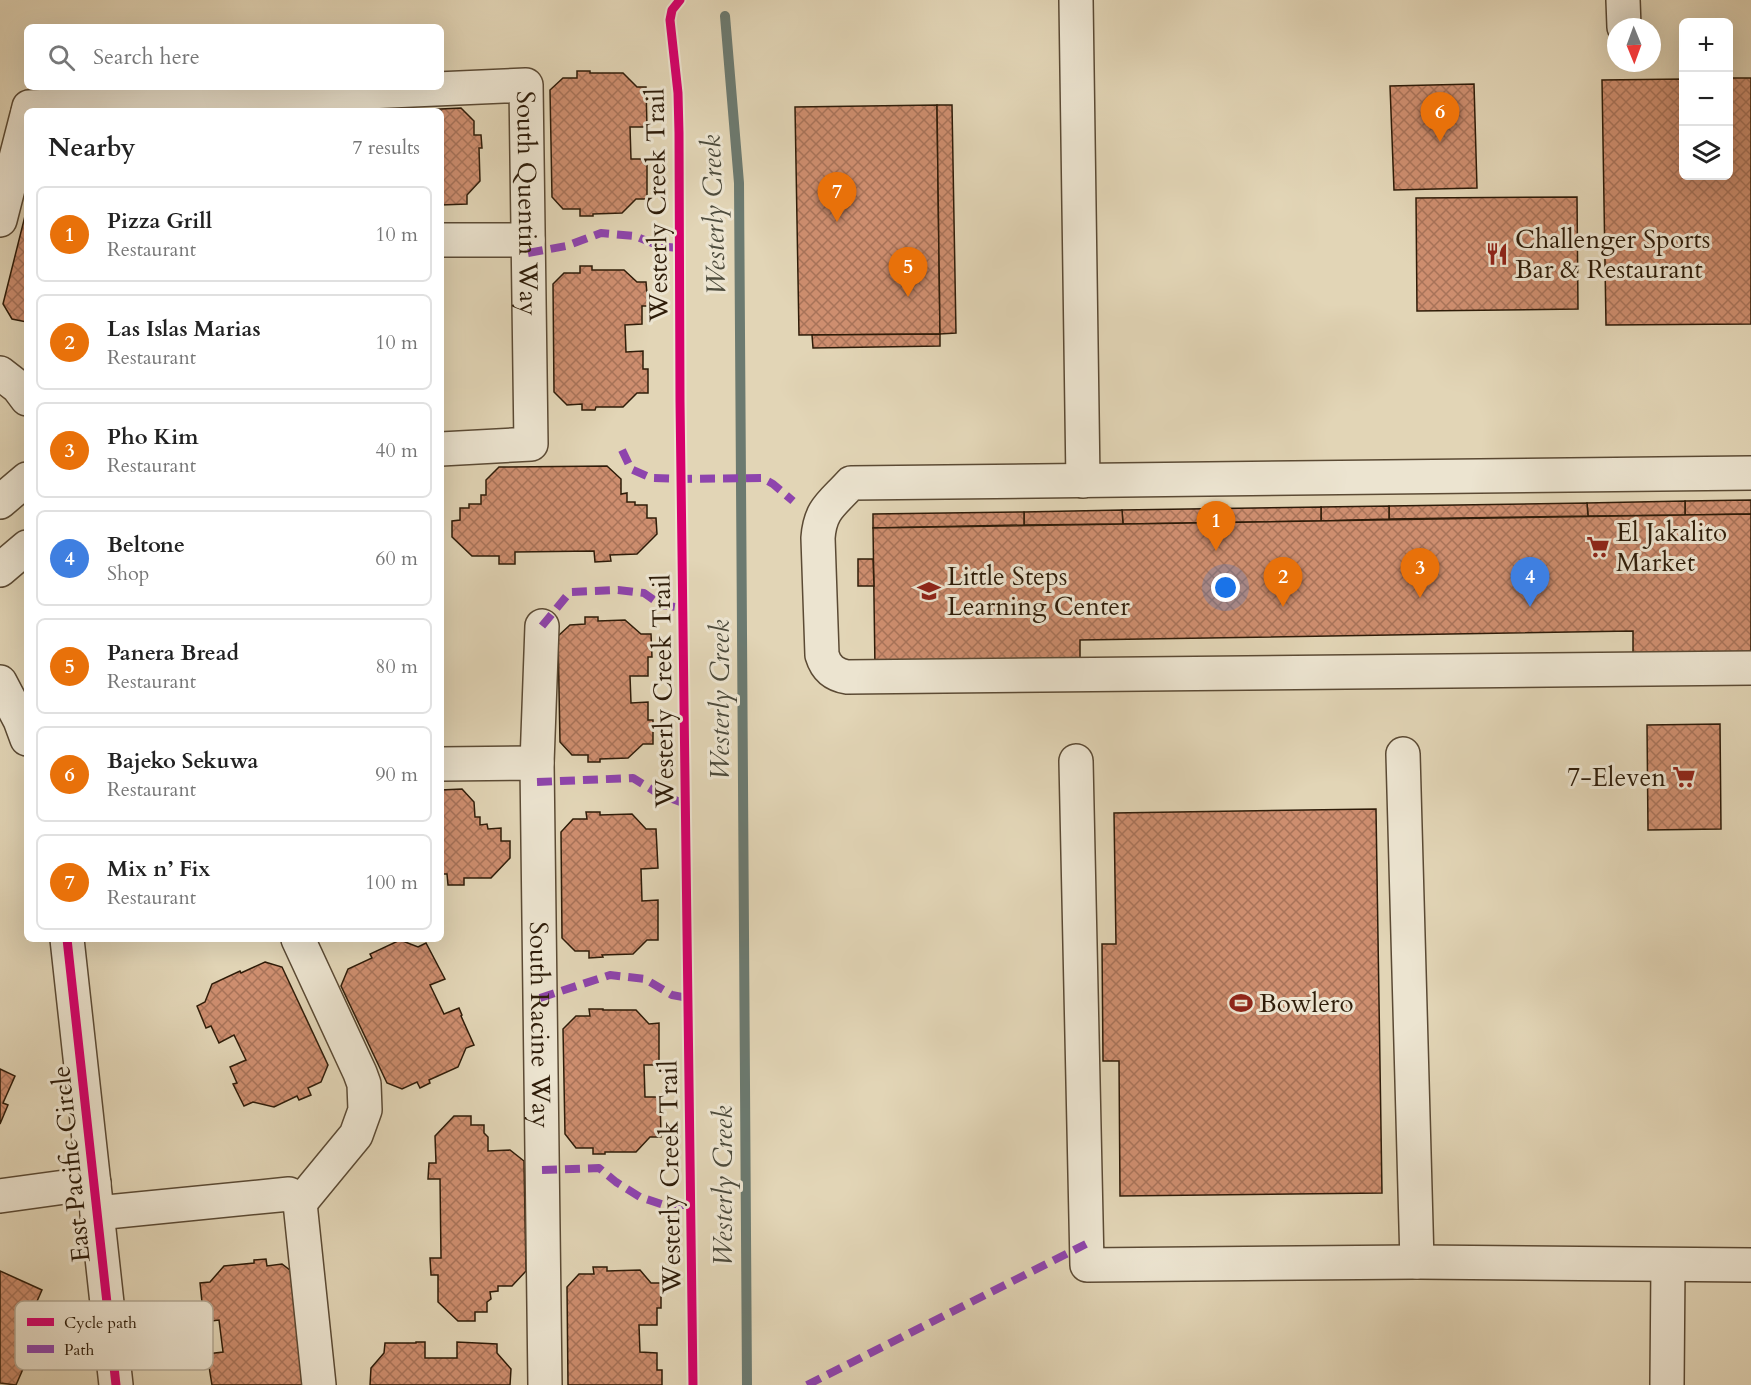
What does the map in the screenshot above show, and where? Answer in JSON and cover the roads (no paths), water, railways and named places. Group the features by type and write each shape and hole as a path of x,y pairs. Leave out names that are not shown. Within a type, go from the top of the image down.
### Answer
{"street":[{"path":"1076,0 1083,481"},
{"path":"1623,0 1624,18"},
{"name":"South Quentin Way","path":"444,89 526,85 531,444 444,448"},
{"name":"South Quentin Way","path":"29,108 413,90"},
{"name":"South Quentin Way","path":"0,220 24,128"},
{"path":"444,240 528,240"},
{"path":"0,373 18,387 24,395"},
{"path":"1751,473 851,483 824,512 819,524 818,538 822,655 824,663 838,675 847,677 1751,668"},
{"path":"0,502 24,482"},
{"path":"0,570 24,550"},
{"name":"South Racine Way","path":"542,626 537,763 545,1385"},
{"path":"0,682 24,731"},
{"path":"1403,754 1417,1262"},
{"path":"1076,761 1087,1265 1417,1262 1751,1266"},
{"path":"444,764 537,763"},
{"name":"East Pacific Circle","path":"67,942 107,1301"},
{"path":"298,942 360,1073 364,1084 365,1110 356,1135 300,1203"},
{"path":"0,1196 95,1198 289,1194 300,1203 319,1385"},
{"path":"1667,1385 1668,1265"},
{"name":"East Pacific Circle","path":"114,1370 116,1385"}],"waterway":[{"name":"Westerly Creek","path":"725,16 739,183 747,1385"}],"place":[{"name":"Bajeko Sekuwa","path":"1440,142"},
{"name":"Mix n’ Fix","path":"837,222"},
{"name":"Challenger Sports Bar & Restaurant","path":"1497,254"},
{"name":"Panera Bread","path":"908,297"},
{"name":"El Jakalito Market","path":"1598,547"},
{"name":"Pizza Grill","path":"1216,551"},
{"name":"Little Steps Learning Center","path":"929,591"},
{"name":"Pho Kim","path":"1420,598"},
{"name":"Las Islas Marias","path":"1283,607"},
{"name":"Beltone","path":"1530,607"},
{"name":"7-Eleven","path":"1684,777"},
{"name":"Bowlero","path":"1241,1003"}]}
